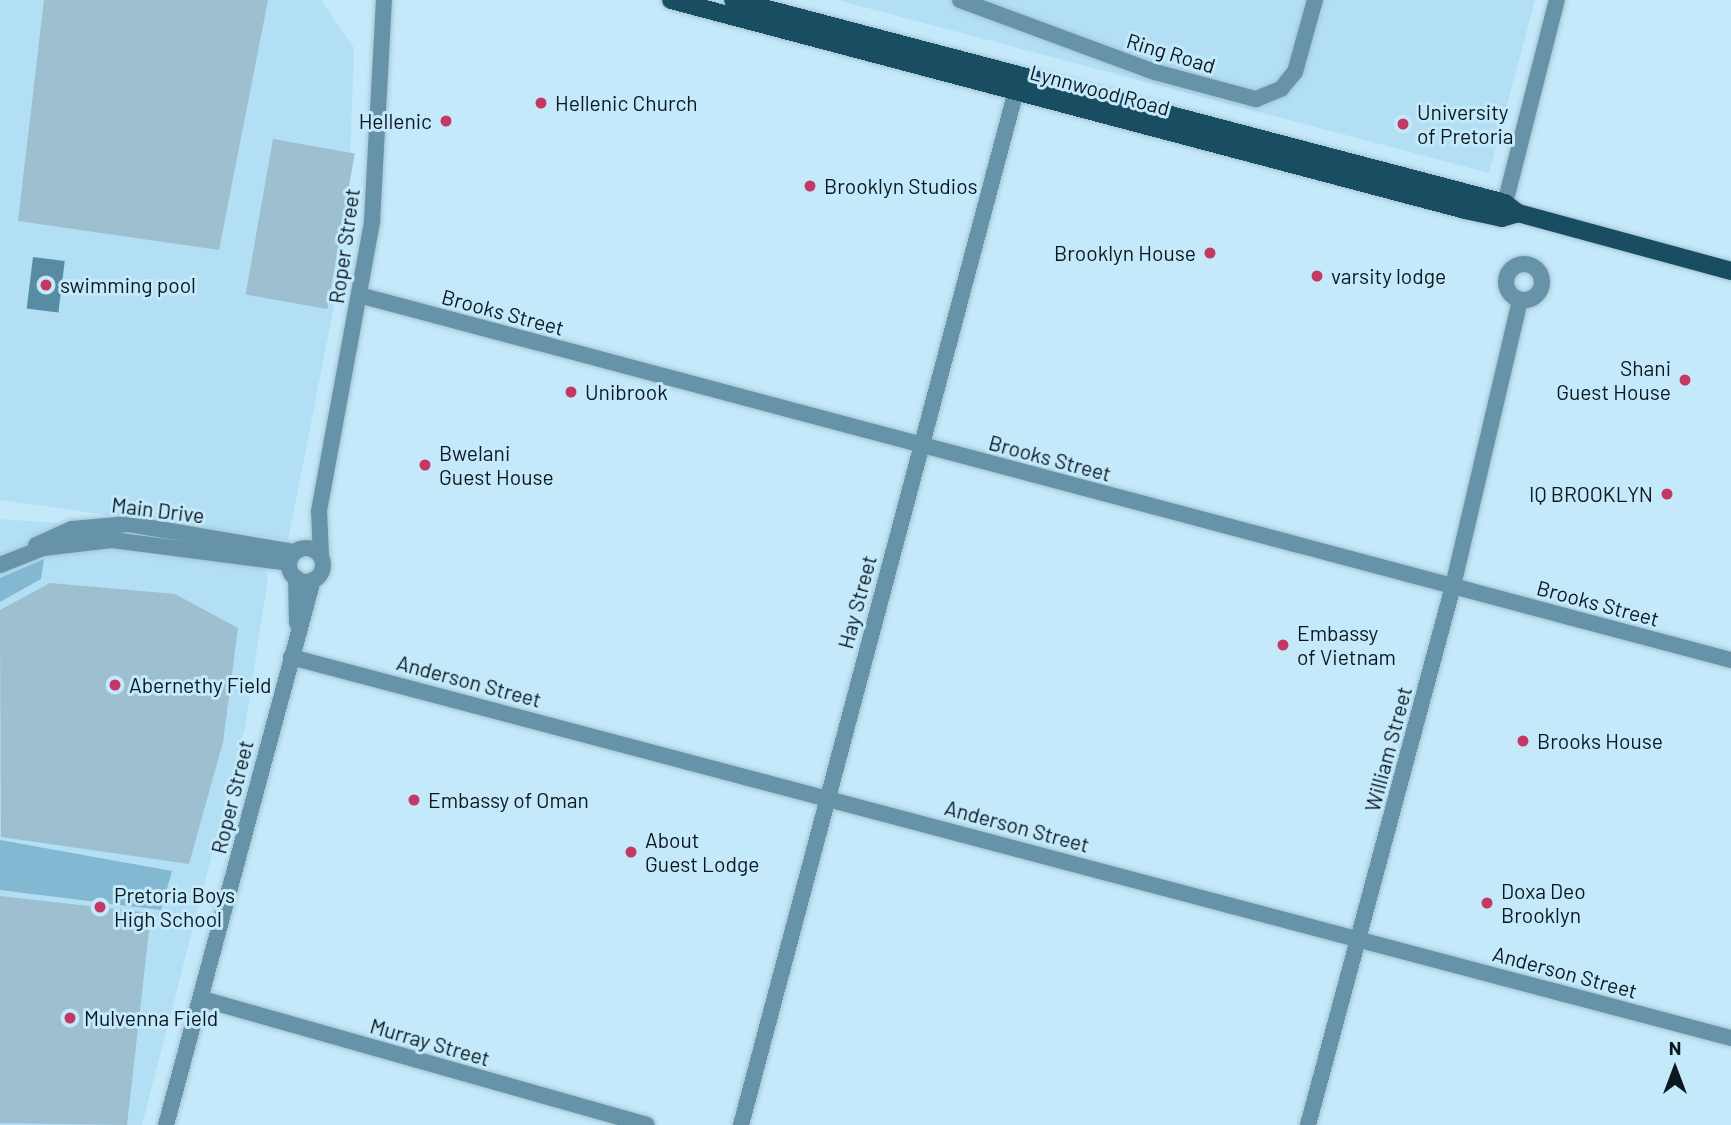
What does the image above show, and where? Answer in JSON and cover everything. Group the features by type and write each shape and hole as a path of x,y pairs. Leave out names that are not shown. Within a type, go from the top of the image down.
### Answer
{"main road":[{"name":"Lynnwood Road","path":"671,0 1016,91 1508,211"},
{"name":"Lynnwood Road","path":"733,0 1731,271"}],"street":[{"name":"Roper Street","path":"375,0 380,23"},
{"name":"Roper Street","path":"166,1125 202,999 293,650 313,580 323,567 318,514 359,295 375,188 380,23 384,0"},
{"name":"Ring Road","path":"960,0 1143,68 1256,99 1280,89 1295,72 1315,0"},
{"path":"1508,211 1557,0"},
{"name":"Hay Street","path":"741,1125 825,796 922,446 1016,91"},
{"name":"Brooks Street","path":"359,295 1731,660"},
{"name":"William Street","path":"1308,1125 1453,586 1520,300"},
{"name":"Roper Street","path":"293,650 295,561 318,514"},
{"name":"Main Drive","path":"0,565 23,554 47,537 97,524 170,530 295,561"},
{"path":"166,547 170,530"},
{"name":"Main Drive","path":"23,554 73,542 166,547 295,561"},
{"path":"295,561 321,556"},
{"path":"295,561 313,580"},
{"name":"Anderson Street","path":"293,650 825,796 1731,1038"},
{"name":"Murray Street","path":"202,999 647,1125"}],"shaded area":[{"path":"0,0 321,0 354,48 347,240 288,540 0,500"},
{"path":"44,0 268,0 219,250 18,221"},
{"name":"University of Pretoria","path":"837,0 1535,0 1489,173"},
{"path":"273,139 355,153 327,309 246,295"},
{"name":"swimming pool","path":"33,257 65,261 58,313 27,309"},
{"name":"Pretoria Boys High School","path":"0,519 140,529 137,554 264,564 268,578 245,727 142,1125 0,1125"},
{"path":"44,559 41,579 0,602 0,578"},
{"name":"Abernethy Field","path":"50,583 175,594 238,628 223,742 189,864 1,837 0,610"},
{"path":"0,840 172,871 161,910 0,890"},
{"name":"Mulvenna Field","path":"0,896 151,913 127,1125 0,1123"}],"place":[{"name":"Hellenic Church","path":"541,103"},
{"name":"Hellenic","path":"446,121"},
{"name":"University of Pretoria","path":"1403,124"},
{"name":"Brooklyn Studios","path":"810,186"},
{"name":"Brooklyn House","path":"1210,253"},
{"name":"varsity lodge","path":"1317,276"},
{"name":"swimming pool","path":"46,285"},
{"name":"Shani Guest House","path":"1685,380"},
{"name":"Unibrook","path":"571,392"},
{"name":"Bwelani Guest House","path":"425,465"},
{"name":"IQ BROOKLYN","path":"1667,494"},
{"name":"Embassy of Vietnam","path":"1283,645"},
{"name":"Abernethy Field","path":"115,685"},
{"name":"Brooks House","path":"1523,741"},
{"name":"Embassy of Oman","path":"414,800"},
{"name":"About Guest Lodge","path":"631,852"},
{"name":"Doxa Deo Brooklyn","path":"1487,903"},
{"name":"Pretoria Boys High School","path":"100,907"},
{"name":"Mulvenna Field","path":"70,1018"}]}
